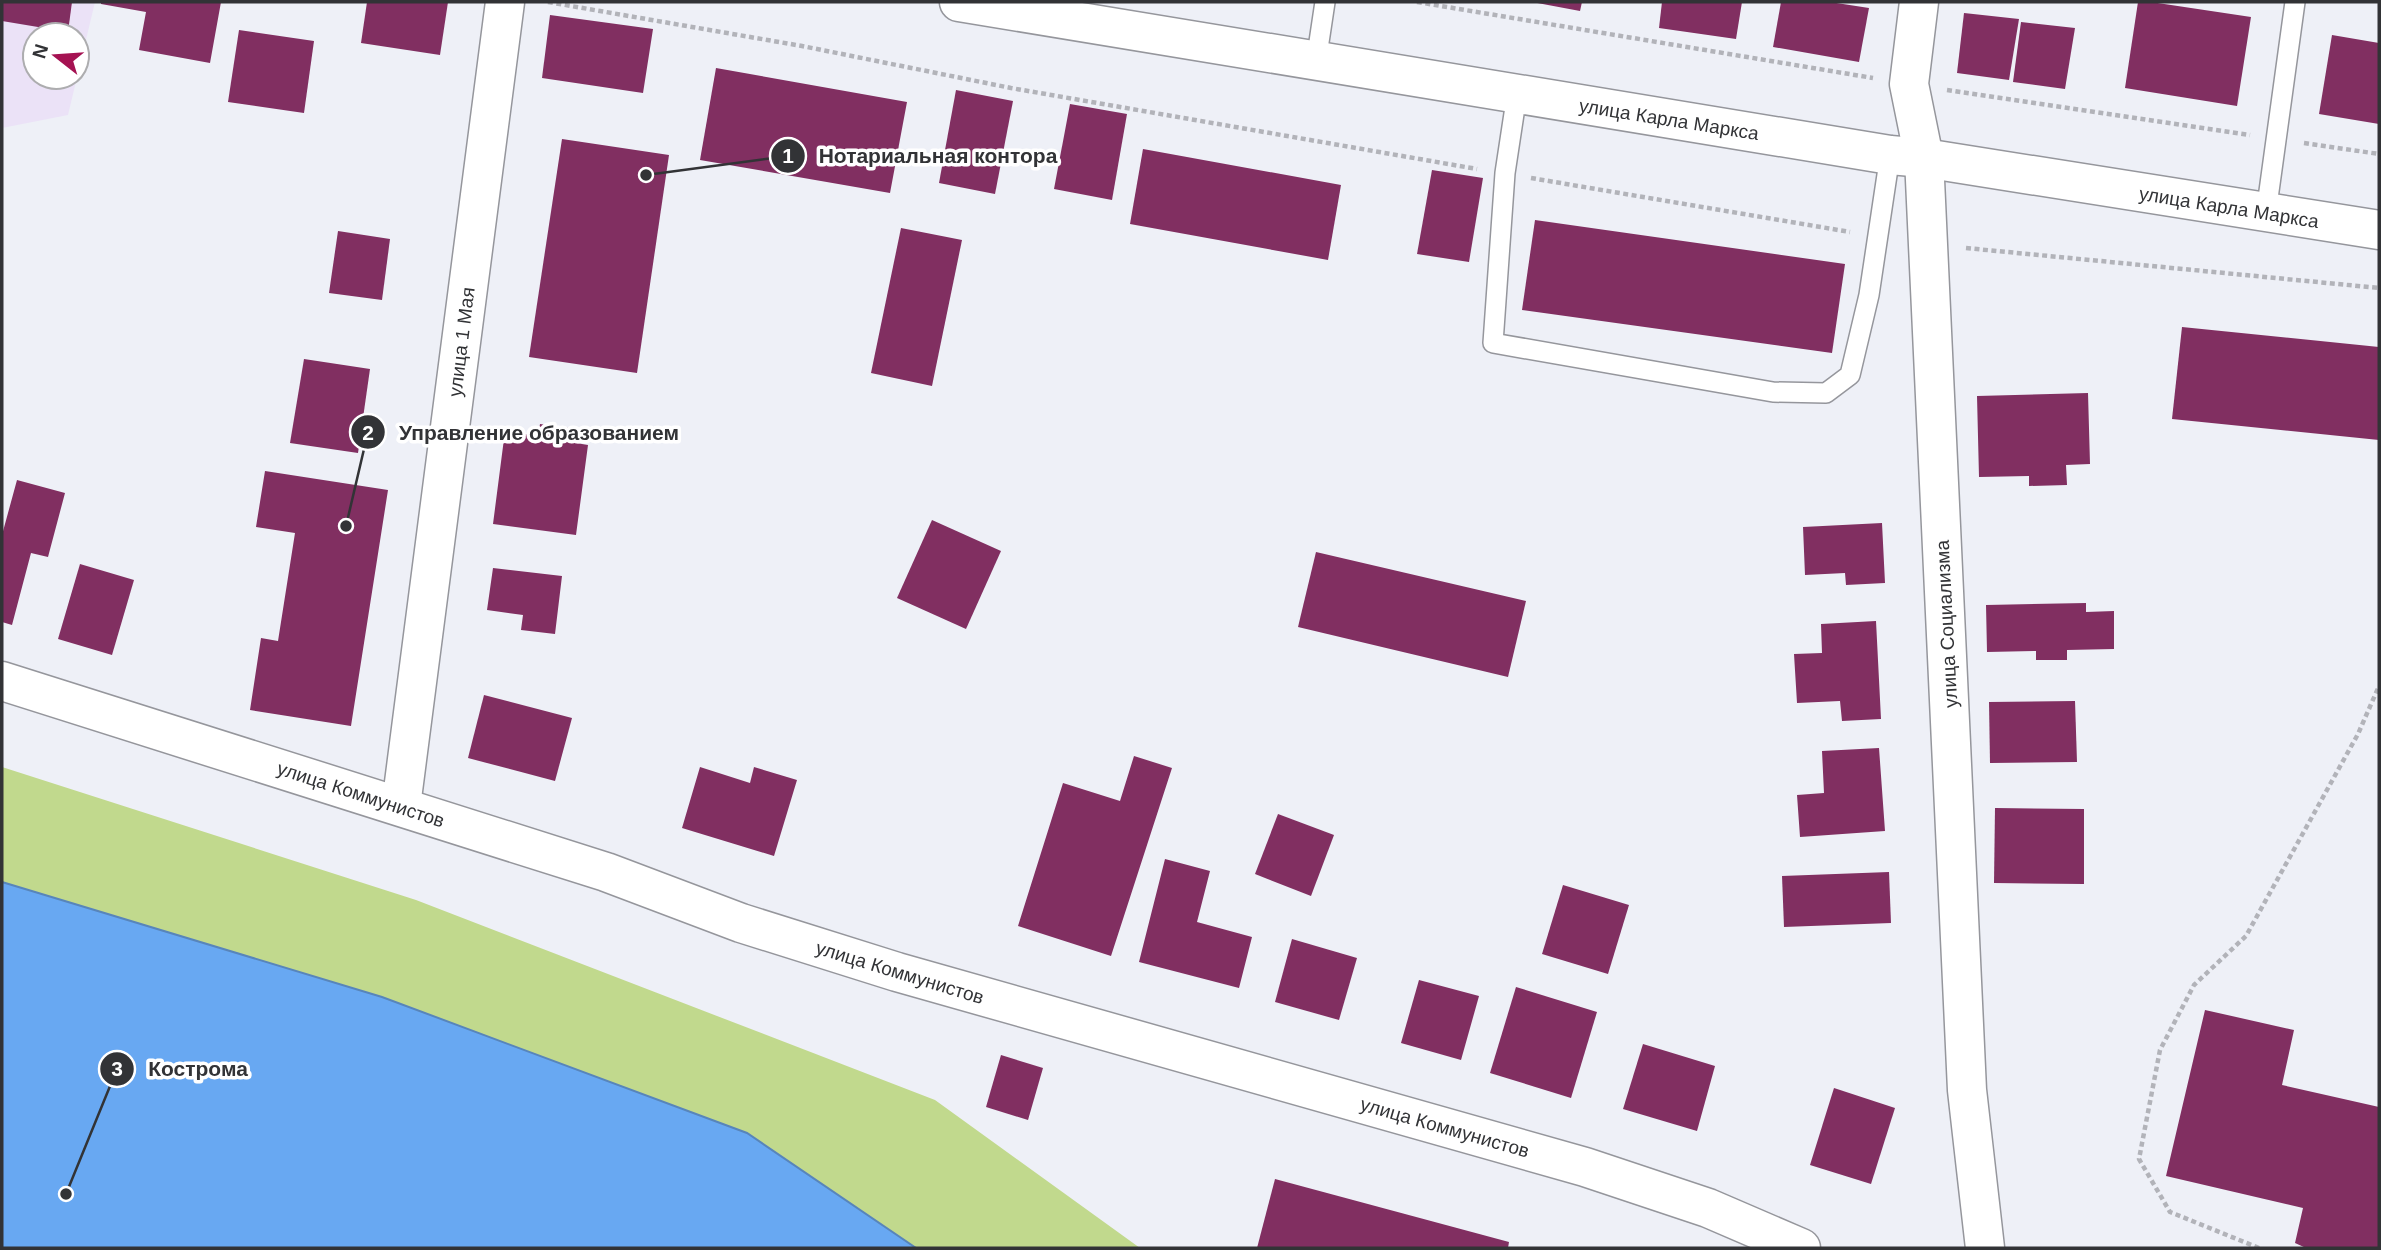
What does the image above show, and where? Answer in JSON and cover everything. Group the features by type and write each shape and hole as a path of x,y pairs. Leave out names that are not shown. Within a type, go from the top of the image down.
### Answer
{"street":[{"name":"улица 1 Мая","path":"401,807 505,2"},
{"name":"улица Карла Маркса","path":"959,2 1058,10 1317,62 2379,230"},
{"name":"улица Социализма","path":"1919,2 1909,84 1907,156 1929,244 1967,1090 1985,1248"},
{"name":"улица Коммунистов","path":"2,681 606,872 741,923 897,972 1585,1167 1708,1208 1801,1248"}],"lane":[{"path":"1317,62 1325,2"},
{"path":"2266,213 2295,2"},
{"path":"1517,94 1505,173 1493,343 1773,392 1826,393 1850,375 1869,295 1878,237 1907,156"}],"path":[{"path":"548,2 802,46 1011,88 1878,237"},
{"path":"1417,2 1909,84 2379,154"},
{"path":"1929,244 2379,288"},
{"path":"2259,1248 2170,1212 2139,1159 2160,1050 2194,985 2246,936 2358,734 2379,686"}],"shaded area":[{"path":"2,2 95,2 90,21 21,21 21,91 74,91 68,115 2,128"}],"green space":[{"path":"2,767 416,900 935,1100 1140,1248 916,1248 747,1133 382,997 2,882"}],"water":[{"path":"2,882 382,997 747,1133 916,1248 2,1248"}],"building":[{"path":"2,2 72,2 69,21 21,21 21,24 2,21"},
{"path":"101,2 221,2 210,63 139,50 146,12"},
{"path":"367,2 448,2 440,55 361,43"},
{"path":"1532,2 1582,2 1580,11"},
{"path":"1662,2 1742,2 1736,39 1659,28"},
{"path":"1781,2 1830,2 1869,8 1859,62 1773,47"},
{"path":"2138,2 2251,17 2237,106 2125,88"},
{"path":"1964,13 2019,19 2009,80 1957,73"},
{"path":"550,15 653,29 643,93 542,78"},
{"path":"2021,22 2075,28 2065,89 2013,82"},
{"path":"239,30 314,41 304,113 228,102"},
{"path":"2332,35 2379,43 2379,124 2319,114"},
{"path":"716,68 907,102 890,193 700,160"},
{"path":"956,90 1013,101 995,194 939,183"},
{"path":"1070,104 1127,114 1112,200 1054,189"},
{"path":"562,139 669,155 637,373 529,357"},
{"path":"1143,149 1341,185 1328,260 1130,224"},
{"path":"1432,170 1483,178 1469,262 1417,254"},
{"path":"1535,220 1845,264 1832,353 1522,310"},
{"path":"901,228 962,240 932,386 871,373"},
{"path":"338,231 390,239 382,300 329,293"},
{"path":"2182,327 2379,347 2379,440 2172,419"},
{"path":"304,359 370,369 358,453 290,443"},
{"path":"2088,393 2090,464 2066,465 2067,485 2029,486 2029,476 1979,477 1977,396"},
{"path":"540,424 578,429 576,443 588,445 576,535 493,524 505,431 538,436"},
{"path":"265,471 388,490 351,726 250,710 261,638 278,641 295,533 256,527"},
{"path":"17,480 65,493 48,557 31,553 12,625 2,622 2,535"},
{"path":"932,520 1001,551 966,629 897,598"},
{"path":"1882,523 1885,583 1846,585 1845,573 1805,575 1803,527"},
{"path":"1316,552 1526,601 1508,677 1298,627"},
{"path":"80,564 134,580 112,655 58,639"},
{"path":"493,568 562,576 555,634 521,630 523,615 487,610"},
{"path":"2086,603 2086,612 2114,611 2114,649 2067,650 2067,660 2036,660 2036,651 1987,652 1986,605"},
{"path":"1876,621 1881,719 1842,721 1840,701 1797,703 1794,654 1822,653 1821,624"},
{"path":"484,695 572,718 555,781 468,758"},
{"path":"2075,701 2077,762 1990,763 1989,702"},
{"path":"1879,748 1885,831 1800,837 1797,795 1824,793 1822,751"},
{"path":"1134,756 1172,768 1111,956 1018,926 1063,783 1120,801"},
{"path":"700,767 750,783 754,767 797,780 774,856 682,828"},
{"path":"1995,808 2084,809 2084,884 1994,883"},
{"path":"1278,814 1334,835 1311,896 1255,874"},
{"path":"1165,859 1210,871 1197,922 1252,937 1239,988 1139,962"},
{"path":"1889,872 1891,923 1784,927 1782,876"},
{"path":"1563,885 1629,905 1608,974 1542,954"},
{"path":"1292,939 1357,958 1339,1020 1275,1002"},
{"path":"1419,980 1479,996 1461,1060 1401,1043"},
{"path":"1516,987 1597,1012 1571,1098 1490,1073"},
{"path":"2205,1010 2294,1030 2282,1085 2379,1107 2379,1248 2306,1248 2295,1243 2303,1208 2166,1176"},
{"path":"1643,1044 1715,1066 1697,1131 1623,1109"},
{"path":"1001,1055 1043,1068 1028,1120 986,1107"},
{"path":"1834,1088 1895,1108 1871,1184 1810,1165"},
{"path":"1275,1179 1509,1242 1508,1248 1257,1248"}],"place":[{"name":"Нотариальная контора","path":"646,175"},
{"name":"Управление образованием","path":"346,526"},
{"name":"Кострома","path":"66,1194"}]}
